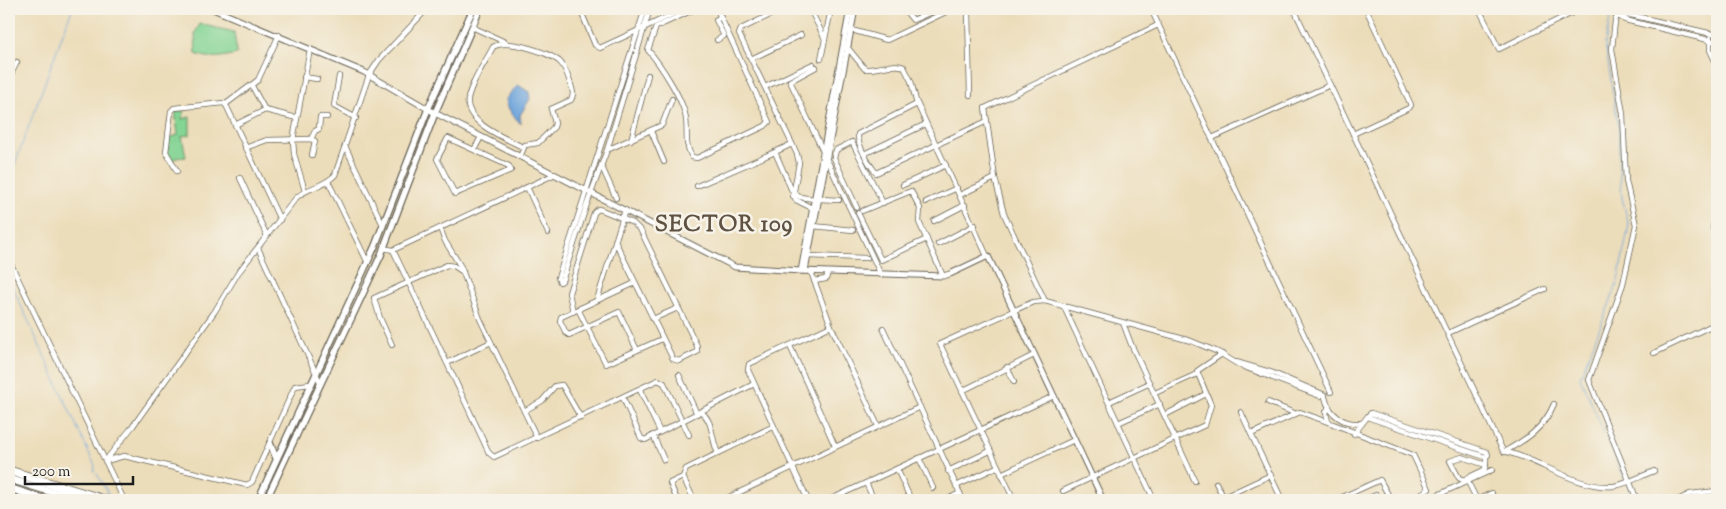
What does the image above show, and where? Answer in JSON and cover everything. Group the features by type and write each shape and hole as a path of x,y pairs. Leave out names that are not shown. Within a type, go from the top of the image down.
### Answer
{"highway":[{"path":"10,474 78,500"},
{"path":"9,488 46,500"}],"main road":[{"path":"258,500 368,262 428,110 473,9"},
{"path":"266,500 383,248 435,113 480,9"},
{"path":"270,443 276,458"},
{"path":"10,474 95,500"},
{"path":"9,498 16,500"}],"street":[{"path":"213,9 279,35 369,75 428,110 552,175 586,190 735,266 881,275 942,276 987,256"},
{"path":"105,461 138,419 215,311 230,285 267,236 305,191 328,181 337,171 369,75 379,60 427,9"},
{"path":"580,9 597,48 684,9"},
{"path":"636,45 607,150 562,281 560,282 558,278 638,39 645,9"},
{"path":"641,28 650,9"},
{"path":"648,50 656,27 695,9"},
{"path":"636,45 648,50 671,83 686,120 685,136 690,155 693,158 701,157 765,126 769,122 716,9"},
{"path":"782,9 770,11 739,31 740,37 792,144 799,163 794,194"},
{"path":"810,9 825,40"},
{"path":"821,59 831,9"},
{"path":"850,9 847,48 816,199 806,271 814,281 831,326 878,426"},
{"path":"826,155 849,29 855,9"},
{"path":"904,9 913,20 938,9"},
{"path":"849,29 887,40 952,9"},
{"path":"964,9 968,12 969,24 970,95"},
{"path":"1151,9 1331,392"},
{"path":"1294,9 1504,452 1594,484 1611,486 1629,482 1654,471"},
{"path":"1353,134 1409,108 1411,105 1366,9"},
{"path":"1479,9 1499,49 1580,9"},
{"path":"1620,9 1612,50 1623,114 1626,181 1636,225 1622,284 1589,381 1637,500"},
{"path":"1619,16 1631,15 1717,35"},
{"path":"1619,16 1625,20 1717,42"},
{"path":"717,40 724,36 716,20 720,17"},
{"path":"1044,301 1006,219 995,178 985,122 984,111 986,106 1158,25"},
{"path":"472,27 507,43 515,44 559,61 567,73 573,92 571,100 551,109 555,123 554,127 538,143 523,147 479,122 468,106 468,96 493,47 507,43"},
{"path":"1710,34 1710,50 1717,64"},
{"path":"226,104 258,80 279,35"},
{"path":"751,59 801,35"},
{"path":"638,39 650,42"},
{"path":"847,48 865,69 898,65 904,67 911,81 917,104 936,146 1103,500"},
{"path":"305,191 294,154 293,140 304,92 304,77 310,49"},
{"path":"9,78 17,62"},
{"path":"765,87 814,66 790,81 881,275"},
{"path":"631,140 648,75"},
{"path":"339,76 334,106 356,118"},
{"path":"304,77 317,79"},
{"path":"1212,138 1330,85"},
{"path":"252,86 265,110"},
{"path":"607,150 651,131 665,122 672,99"},
{"path":"177,171 166,152 171,111 174,108 221,102 226,104 280,220"},
{"path":"917,104 859,132 857,138 874,171 878,173 985,122"},
{"path":"235,125 265,110 297,118"},
{"path":"311,139 315,131 319,130 321,116 327,116"},
{"path":"864,154 926,124"},
{"path":"1717,129 1717,134"},
{"path":"651,131 664,162"},
{"path":"474,150 481,137"},
{"path":"448,138 474,150 509,166 510,170 455,194 438,162 438,156 448,138"},
{"path":"245,148 267,140 311,139 315,141 312,155"},
{"path":"826,155 853,142 883,203"},
{"path":"697,186 792,144"},
{"path":"520,157 523,147"},
{"path":"346,148 383,225"},
{"path":"835,151 834,158 881,260 927,239"},
{"path":"775,152 794,194 802,204 812,208"},
{"path":"826,155 834,158"},
{"path":"601,165 616,198"},
{"path":"903,185 946,165"},
{"path":"383,248 393,250 552,175"},
{"path":"240,178 267,236"},
{"path":"960,195 995,178"},
{"path":"328,181 368,262"},
{"path":"527,187 548,233"},
{"path":"926,202 957,188"},
{"path":"859,211 883,203 911,190 919,206 919,222 942,276"},
{"path":"794,194 800,197 839,200"},
{"path":"806,271 812,208 816,199"},
{"path":"934,221 965,205"},
{"path":"573,312 569,294 594,213 598,209 636,224 641,231 697,346 697,352 675,361 662,339 615,241"},
{"path":"597,300 625,210"},
{"path":"1717,217 1715,217 1713,228 1717,237"},
{"path":"938,244 974,225"},
{"path":"813,226 853,230"},
{"path":"440,228 463,272 491,342 537,438"},
{"path":"258,248 320,382"},
{"path":"393,250 492,456 496,457 661,380 689,435"},
{"path":"807,256 867,258"},
{"path":"9,260 124,500"},
{"path":"392,345 374,300 378,296 446,265 454,266 463,272"},
{"path":"814,281 826,279 828,272"},
{"path":"635,282 560,319 566,334 569,335 619,312 637,350"},
{"path":"1448,333 1545,289"},
{"path":"1014,500 940,344 1033,302 1044,301 1184,338 1236,362 1323,396 1329,407 1342,421 1362,423"},
{"path":"1064,307 1154,500"},
{"path":"653,319 678,308"},
{"path":"578,309 606,364 662,339"},
{"path":"1123,322 1131,344 1195,481"},
{"path":"1654,353 1717,323"},
{"path":"808,500 748,370 749,364 831,326"},
{"path":"882,328 963,500"},
{"path":"447,363 491,342"},
{"path":"790,346 835,446"},
{"path":"962,391 1034,354"},
{"path":"1155,393 1197,374 1200,368 1222,354"},
{"path":"1007,367 1014,382"},
{"path":"1063,491 1174,437 1199,428 1206,423 1212,405 1197,374"},
{"path":"679,375 699,413 708,420 712,442 718,453"},
{"path":"1109,402 1150,383"},
{"path":"105,461 124,456 248,485 252,482 295,386 310,384"},
{"path":"623,398 641,438 645,440 754,384"},
{"path":"524,411 546,398 555,386 562,385 581,418"},
{"path":"640,390 660,432"},
{"path":"1165,415 1206,394"},
{"path":"829,500 1054,396"},
{"path":"1268,402 1294,413"},
{"path":"1118,423 1160,404"},
{"path":"1504,452 1536,432 1546,420 1554,404"},
{"path":"723,500 920,407"},
{"path":"1328,422 1326,412 1329,407"},
{"path":"1241,412 1282,500"},
{"path":"1252,434 1294,413 1300,412 1413,455 1429,489 1410,500"},
{"path":"1354,434 1371,413 1376,413 1394,422 1487,452 1486,465 1482,471 1462,480 1450,461 1462,457 1486,465"},
{"path":"677,500 670,483 683,477 686,469 774,426"},
{"path":"653,435 664,460"},
{"path":"1001,474 1074,440"},
{"path":"948,471 990,451"},
{"path":"919,458 933,488"},
{"path":"956,486 997,467"},
{"path":"897,469 911,500"},
{"path":"1428,500 1492,470"},
{"path":"10,474 110,500"},
{"path":"1216,483 1224,499 1270,475"},
{"path":"683,477 694,500"},
{"path":"1336,500 1380,480 1391,500"},
{"path":"1468,482 1477,500 1492,493"},
{"path":"866,483 874,500"},
{"path":"1678,500 1690,494 1717,491"},
{"path":"946,500 960,494"},
{"path":"1364,500 1376,495"}],"green space":[{"path":"200,24 234,32 237,54 211,57 196,54 195,33"},
{"path":"175,111 185,111 182,119 190,117 190,135 182,136 186,157 175,158 173,162 168,155 168,138 178,135"}],"water":[{"path":"518,85 529,92 530,99 520,115 521,124 509,110 506,99"}],"waterway":[{"path":"9,180 72,9"},
{"path":"1614,9 1605,43 1619,130 1619,167 1622,198 1629,225 1617,285 1580,377 1624,478"},
{"path":"9,279 95,466 94,471"},
{"path":"97,474 110,497"},
{"path":"1627,485 1633,500"}],"district":[{"name":"SECTOR 109","path":"724,223"}]}
